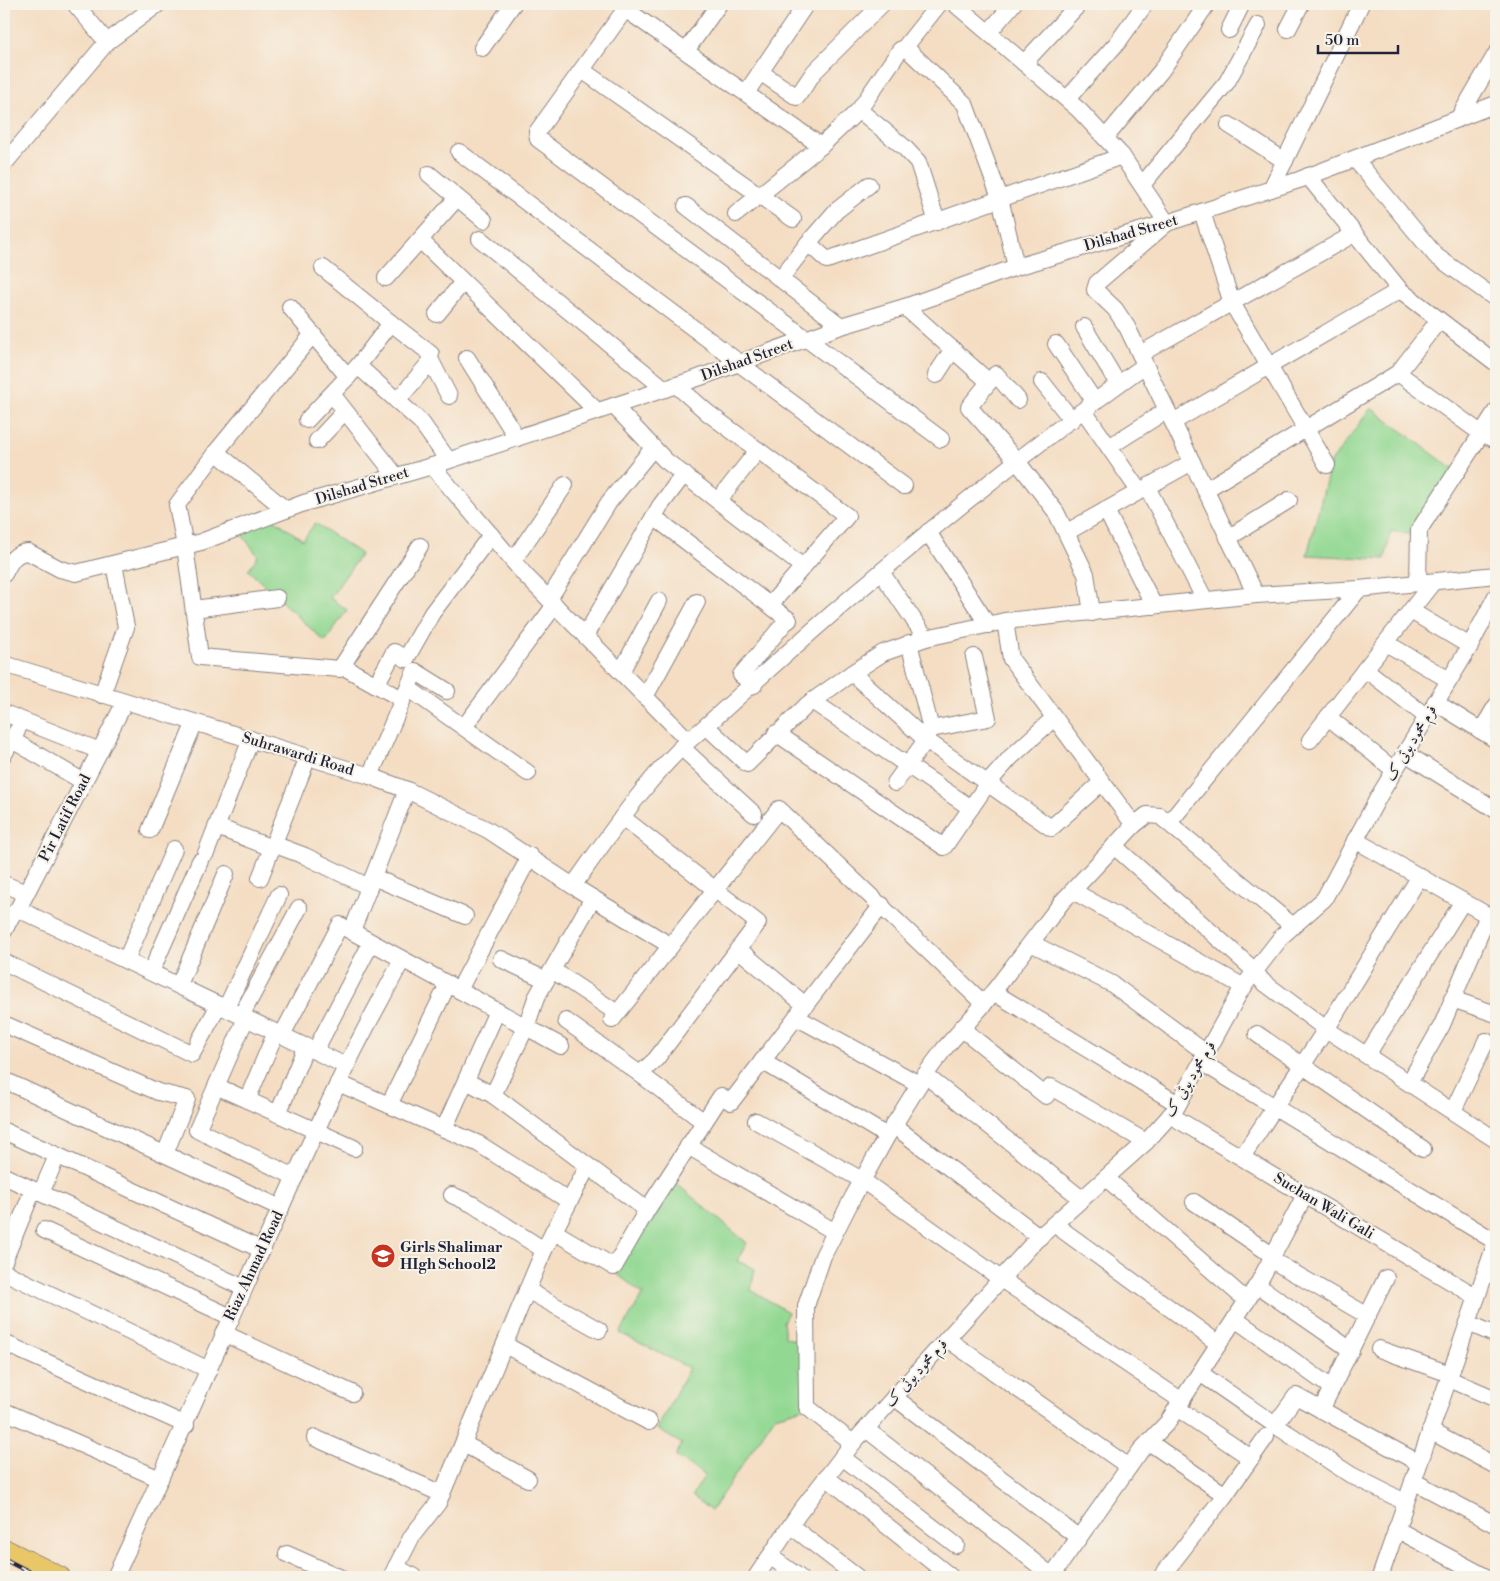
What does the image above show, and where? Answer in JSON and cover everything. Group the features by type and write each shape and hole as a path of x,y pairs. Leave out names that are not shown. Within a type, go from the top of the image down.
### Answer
{"main road":[{"path":"4,1549 60,1577"}],"street":[{"path":"75,4 107,42"},
{"path":"4,164 107,42 158,4"},
{"path":"482,48 513,4"},
{"path":"686,51 719,4"},
{"path":"746,93 806,4"},
{"path":"760,72 796,97 814,72 882,4"},
{"path":"736,214 821,146 860,110 900,50 905,47 939,4"},
{"path":"955,4 1067,99 1106,137 1142,184 1167,224 1095,286 1095,290 1115,309 1127,327 1256,595"},
{"path":"989,32 1013,4"},
{"path":"1024,63 1079,4"},
{"path":"1067,99 1118,42 1145,4"},
{"path":"1106,137 1161,72 1207,4"},
{"path":"1229,30 1242,4"},
{"path":"1288,29 1301,4"},
{"path":"1271,189 1361,4"},
{"path":"821,146 686,51 627,6 537,132 538,139 941,439"},
{"path":"1142,184 1227,82 1258,25"},
{"path":"905,47 965,104 1000,198 1016,267"},
{"path":"1458,119 1496,54"},
{"path":"582,70 793,220"},
{"name":"Dilshad Street","path":"4,574 14,557 22,552 28,552 60,568 76,573 185,546 286,510 432,466 740,364 841,326 905,308 1016,267 1167,224 1271,189 1355,159 1496,104"},
{"path":"860,110 904,147 918,162 937,222"},
{"path":"1228,125 1285,161"},
{"path":"459,152 904,486"},
{"path":"808,243 826,260 1122,156"},
{"path":"1355,159 1436,256 1496,299"},
{"path":"429,174 484,220"},
{"path":"1308,176 1400,290 1496,363"},
{"path":"780,280 836,210 869,185"},
{"path":"386,278 457,198"},
{"path":"686,206 841,326"},
{"path":"1202,212 1232,303 1327,465"},
{"path":"573,886 622,817 685,744 928,532 1118,384 1143,360 1232,303 1354,234"},
{"path":"480,239 671,387 847,516 770,605"},
{"path":"420,240 597,411"},
{"path":"323,268 431,354"},
{"path":"437,314 463,282"},
{"path":"1109,447 1268,367 1400,290"},
{"path":"290,307 313,334 353,371 397,400 421,422 448,460"},
{"path":"905,308 989,382"},
{"path":"1205,490 1398,373 1439,320"},
{"path":"307,420 353,371 392,324"},
{"path":"1084,327 1118,384"},
{"path":"313,334 216,452 177,505 185,546 200,657 340,669 420,546"},
{"path":"1056,344 1083,411 1143,489 1204,600"},
{"path":"936,375 953,349"},
{"path":"468,358 517,438"},
{"path":"397,400 431,361 449,396"},
{"path":"1398,373 1489,437"},
{"path":"1018,400 996,374 969,407 1017,461 1056,512 1086,574 1092,613"},
{"path":"1042,382 1083,411"},
{"path":"332,394 396,476"},
{"path":"614,406 653,448 803,566"},
{"path":"317,441 345,411"},
{"path":"1310,740 1411,611 1426,583 1419,530 1489,437 1496,411"},
{"path":"464,727 552,602 610,502 653,448"},
{"path":"718,501 758,450"},
{"path":"216,452 286,510"},
{"path":"1066,532 1192,462"},
{"path":"432,466 513,561 645,697 685,744 754,814"},
{"path":"585,636 654,517 684,474"},
{"path":"513,561 566,485"},
{"path":"1228,538 1289,500"},
{"path":"1106,510 1154,606"},
{"path":"654,517 789,620 741,675 754,685"},
{"path":"928,532 988,625"},
{"path":"376,685 394,652 406,659 432,614 491,535"},
{"path":"102,695 126,627 114,564"},
{"path":"881,572 926,638"},
{"path":"706,726 747,764 776,733 812,701 882,653 926,638 1005,621 1256,595 1359,589 1496,575"},
{"path":"1169,823 1359,589"},
{"name":"فرم محمود بوٹی ک","path":"756,1577 826,1477 894,1397 1040,1237 1146,1142 1174,1110 1255,971 1283,935 1324,899 1394,770 1470,646 1496,596"},
{"path":"194,609 277,598"},
{"path":"621,672 659,602"},
{"path":"645,697 697,602"},
{"path":"1411,611 1470,646"},
{"path":"1005,621 1011,659 1134,825"},
{"path":"909,643 929,735"},
{"path":"1386,643 1449,680"},
{"path":"895,783 929,735 988,718 974,657"},
{"name":"Suhrawardi Road","path":"4,664 194,724 251,739 370,776 407,790 488,830 573,886 671,946"},
{"path":"342,666 376,685 405,693 464,727 528,773"},
{"path":"1365,669 1427,717"},
{"path":"370,776 416,671 447,691"},
{"path":"852,673 988,783 1051,828 1102,783"},
{"path":"812,701 971,808"},
{"name":"Pir Latif Road","path":"4,931 12,915 18,909 125,702"},
{"path":"1435,702 1496,740"},
{"path":"1481,730 1496,706"},
{"path":"4,712 100,751"},
{"path":"1328,717 1394,770"},
{"path":"776,733 944,847 988,783 1011,757 1054,718"},
{"path":"4,754 23,720"},
{"path":"150,830 194,724"},
{"path":"151,972 217,826 251,739"},
{"path":"12,740 84,782"},
{"path":"1405,753 1496,810"},
{"path":"260,878 308,757"},
{"path":"352,932 407,790"},
{"name":"Suchan Wali Gali","path":"715,890 779,809 882,905 989,998 1174,1110 1242,1157 1477,1297"},
{"path":"853,1443 807,1407 806,1306 823,1256 862,1180 922,1079 961,1028 989,998 1073,891 1134,825 1147,814 1160,816 1293,926"},
{"path":"622,817 758,923 656,1059 640,1074"},
{"path":"217,826 305,856 465,916"},
{"path":"1355,840 1492,917 1452,999 1442,1025 1409,1083"},
{"path":"1114,846 1255,971 1262,980 1326,1028 1496,1140"},
{"path":"126,960 174,848"},
{"path":"389,1105 453,987 530,856"},
{"path":"178,986 226,874"},
{"path":"1242,1157 1302,1066 1420,876"},
{"path":"4,884 26,893"},
{"path":"501,958 553,977 615,1017 715,890"},
{"path":"1073,891 1244,987"},
{"path":"4,962 192,1054 223,1007 279,895"},
{"path":"493,1095 526,1027 536,998 553,977 593,898"},
{"path":"1367,1055 1463,901"},
{"path":"553,1231 614,1267 647,1210 721,1096 731,1102 882,905"},
{"path":"295,1177 197,1130 244,1017 299,908"},
{"path":"18,909 346,1066"},
{"path":"247,1100 279,1034 340,925 561,1046"},
{"path":"278,1114 310,1049 371,943"},
{"path":"1031,943 1112,984 1204,1058 1275,1107 1496,1242 1491,1273 1477,1297 1381,1577"},
{"path":"738,949 800,1011 922,1079 1082,1199"},
{"name":"Riaz Ahmad Road","path":"115,1577 186,1425 231,1317 338,1083 402,960"},
{"path":"1452,999 1496,1014"},
{"path":"444,1129 497,1011"},
{"path":"566,1021 704,1122"},
{"path":"4,1024 158,1092 187,1099 165,1154"},
{"path":"961,1028 1046,1096 1051,1087 1146,1142"},
{"path":"1257,1034 1423,1149"},
{"path":"1453,1111 1486,1041"},
{"path":"762,1062 890,1130 1040,1237"},
{"path":"4,1080 281,1208"},
{"path":"466,1081 493,1095 647,1210"},
{"path":"338,1083 479,1144 569,1201"},
{"path":"216,1086 354,1148"},
{"path":"756,1121 862,1180 1179,1404 1251,1458"},
{"path":"4,1131 262,1250"},
{"path":"688,1146 835,1232"},
{"path":"4,1261 37,1191 57,1156"},
{"path":"414,1577 394,1572 412,1536 438,1503 544,1250 588,1166"},
{"path":"4,1176 244,1288"},
{"path":"1106,1178 1247,1301"},
{"path":"452,1195 472,1204 544,1250"},
{"path":"866,1429 1051,1577 1129,1467 1167,1423 1257,1285 1305,1195"},
{"path":"1194,1202 1271,1257 1368,1316"},
{"path":"1054,1224 1219,1344"},
{"path":"44,1230 231,1317"},
{"path":"4,1272 209,1370"},
{"path":"1321,1410 1386,1278"},
{"path":"1257,1285 1351,1350"},
{"path":"527,1290 599,1330"},
{"path":"1235,1319 1332,1388"},
{"path":"1468,1323 1496,1335"},
{"path":"224,1333 352,1393"},
{"path":"947,1339 1129,1467"},
{"path":"4,1343 186,1425"},
{"path":"505,1344 649,1422"},
{"path":"1378,1349 1449,1376 1496,1399"},
{"path":"1200,1373 1270,1431 1406,1502"},
{"path":"1161,1577 1225,1495 1296,1396 1419,1463"},
{"path":"894,1397 1079,1538"},
{"path":"4,1411 160,1479"},
{"path":"1430,1431 1496,1466"},
{"path":"315,1438 442,1494"},
{"path":"1149,1442 1225,1495"},
{"path":"464,1444 528,1478"},
{"path":"842,1457 956,1545"},
{"path":"826,1477 951,1577"},
{"path":"1413,1481 1496,1525"},
{"path":"790,1526 857,1577"},
{"path":"916,1549 933,1528"},
{"path":"1396,1529 1486,1577"},
{"path":"287,1554 339,1577"},
{"path":"770,1557 799,1577"}],"green space":[{"path":"1371,408 1457,472 1419,536 1391,531 1385,559 1307,555 1331,462"},
{"path":"271,517 303,540 315,523 361,554 330,598 347,610 325,642 248,570 258,556 237,528"},
{"path":"665,1174 747,1243 737,1261 755,1269 751,1290 788,1312 783,1322 785,1337 807,1345 807,1407 775,1416 711,1511 692,1496 705,1475 675,1456 682,1444 657,1429 689,1368 620,1333 643,1294 612,1270"}],"railway":[{"path":"4,1559 39,1577"}],"place":[{"name":"Girls Shalimar HIgh School2","path":"383,1256"}]}
